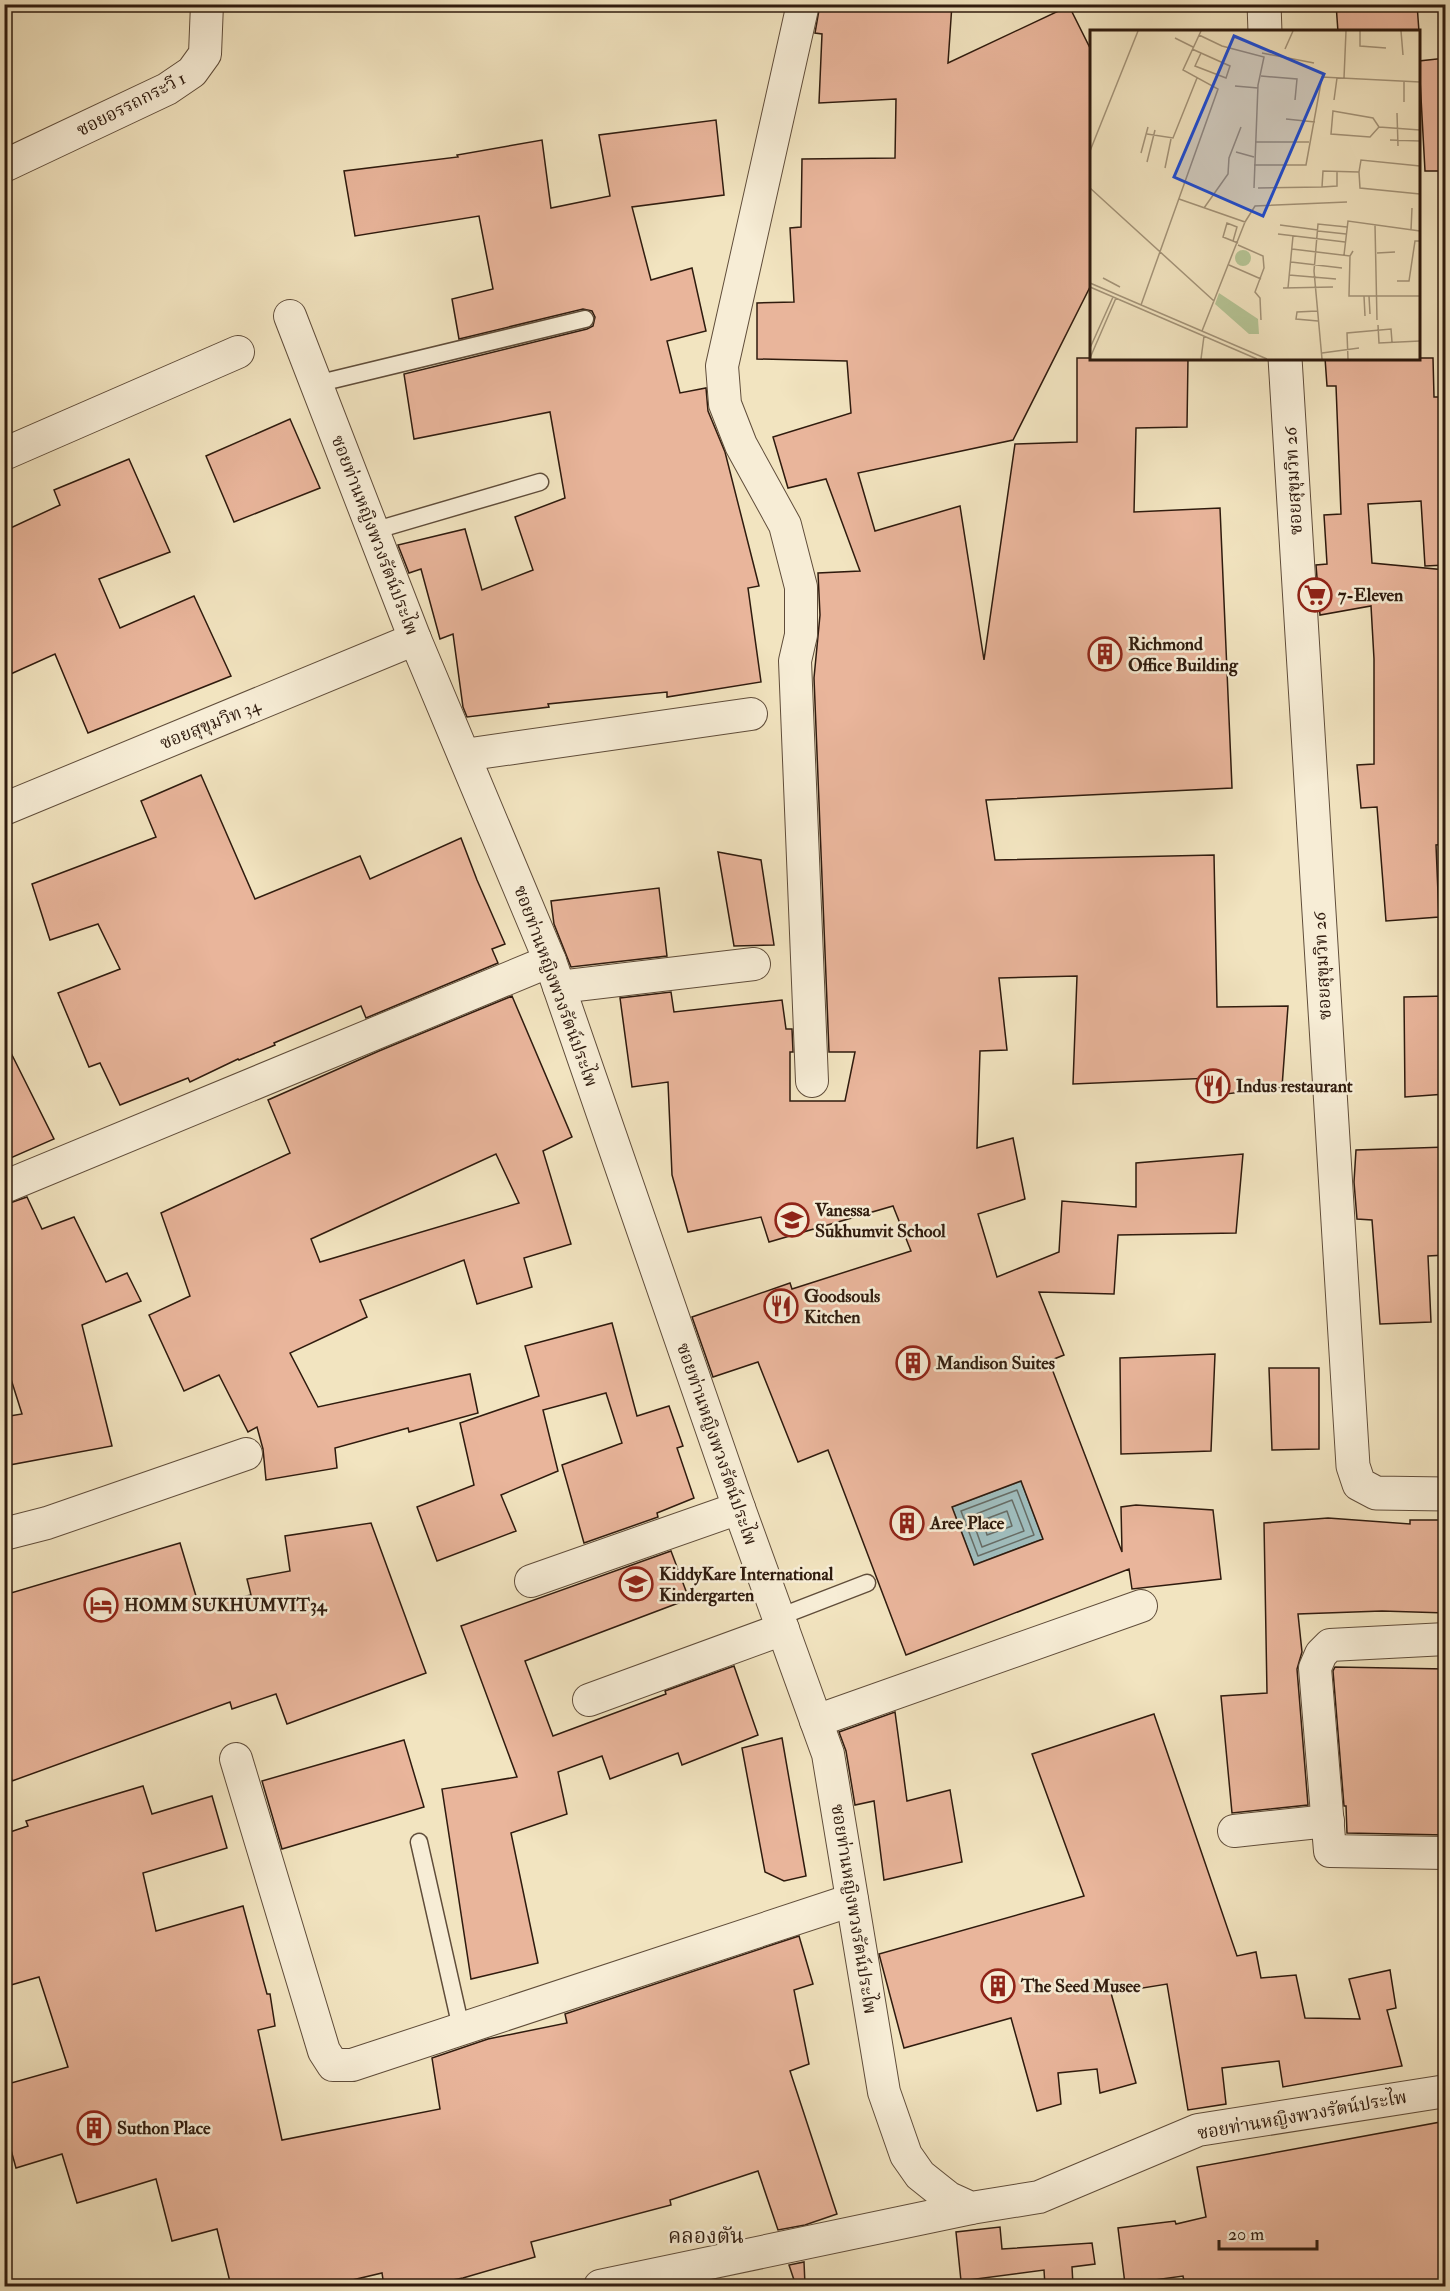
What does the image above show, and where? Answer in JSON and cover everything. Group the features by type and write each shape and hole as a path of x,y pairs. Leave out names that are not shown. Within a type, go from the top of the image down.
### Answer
{"street":[{"name":"ซอยอรรถกระวี 1","path":"4,166 167,89 192,72 205,54 207,4"},
{"path":"803,4 722,366 725,404 741,445 785,525 801,587 801,635 795,661 812,1081"},
{"path":"1263,4 1265,30"},
{"name":"ซอยท่านหญิงพวงรัตน์ประไพ","path":"290,316 415,639 555,974 739,1508 828,1754 884,2092 906,2156 921,2175 949,2198 971,2208 1039,2197 1198,2130 1446,2091"},
{"path":"4,454 238,352"},
{"name":"ซอยสุขุมวิท 26","path":"1285,360 1353,1466 1359,1484 1376,1493 1446,1494"},
{"name":"ซอยสุขุมวิท 34","path":"4,809 415,639"},
{"path":"464,755 751,714"},
{"path":"4,1187 555,974 753,964"},
{"path":"4,1534 47,1523 246,1454"},
{"path":"531,1581 739,1508"},
{"path":"816,1721 1142,1606"},
{"path":"589,1700 781,1623"},
{"path":"1446,1639 1330,1645 1321,1654 1315,1668 1330,1851 1446,1853"},
{"path":"236,1758 324,2051 333,2065 352,2065 852,1900"},
{"path":"1234,1831 1328,1821"},
{"path":"600,2286 971,2208"}],"lane":[{"path":"316,384 585,319"},
{"path":"373,531 540,482"},
{"path":"781,1623 867,1583"},
{"path":"419,1842 461,2028"}],"water":[{"path":"1021,1481 1043,1539 974,1565 952,1507"}],"building":[{"path":"820,4 952,4 948,63 1069,6 1090,48 1090,287 1013,440 858,473 875,531 960,506 984,660 1015,444 1077,442 1077,358 1188,360 1187,427 1136,428 1134,512 1220,508 1232,788 986,800 995,860 1214,855 1217,1007 1288,1006 1282,1087 1210,1096 1212,1078 1073,1084 1077,976 999,978 1007,1050 980,1051 977,1148 1013,1138 1025,1199 978,1214 997,1277 1059,1252 1062,1201 1136,1207 1136,1163 1243,1154 1236,1233 1118,1235 1114,1294 1039,1292 1064,1355 1049,1361 1122,1552 1121,1507 1136,1505 1213,1510 1221,1579 1132,1589 1129,1569 906,1655 828,1450 798,1462 758,1362 713,1377 692,1317 790,1283 792,1289 911,1251 893,1206 769,1242 761,1217 688,1232 672,1175 668,1082 632,1087 620,998 671,992 674,1012 782,1000 786,1029 792,1029 790,1101 845,1101 855,1052 829,1052 814,678 820,615 818,573 860,571 826,479 788,488 773,437 851,413 847,361 757,359 757,303 794,302 790,228 801,227 802,159 895,158 896,99 819,103 822,34 815,33","holes":["1021,1481 1043,1539 974,1565 952,1507"]},
{"path":"1336,4 1417,4 1419,30 1338,30"},
{"path":"1446,58 1446,171 1425,171 1420,61"},
{"path":"716,120 724,195 632,207 651,280 692,268 706,331 667,341 680,393 706,388 708,411 725,452 759,586 748,588 761,682 667,697 667,692 548,704 549,707 467,717 463,707 453,634 440,639 421,569 409,573 398,545 465,529 482,590 533,570 515,517 565,498 550,412 414,439 404,374 587,329 593,326 595,317 592,311 583,309 459,339 452,299 493,289 479,216 355,236 344,171 458,157 457,155 542,140 551,208 610,196 599,135"},
{"path":"1433,358 1434,397 1443,397 1446,565 1425,566 1421,501 1368,504 1372,563 1446,570 1446,844 1436,845 1439,917 1386,921 1377,807 1361,808 1357,765 1374,764 1374,659 1371,606 1320,615 1316,565 1327,564 1324,515 1341,514 1336,386 1327,386 1325,360"},
{"path":"290,419 320,488 234,522 206,456"},
{"path":"129,459 170,552 99,579 120,628 194,596 231,676 88,733 55,654 4,677 4,531 60,505 54,490"},
{"path":"201,775 255,899 360,856 370,879 461,838 505,944 492,949 498,963 366,1018 361,1006 190,1082 188,1078 120,1105 100,1063 89,1067 58,993 120,969 98,924 50,940 32,884 156,837 141,801"},
{"path":"718,852 761,860 774,945 734,946"},
{"path":"659,888 667,956 571,967 554,924 551,901"},
{"path":"512,996 572,1137 543,1151 571,1244 524,1258 532,1287 477,1304 464,1260 360,1300 367,1317 290,1353 318,1407 470,1374 478,1413 409,1432 408,1428 335,1448 337,1468 266,1480 263,1449 257,1427 248,1432 219,1375 184,1391 149,1315 190,1296 161,1213 290,1153 268,1100","holes":["496,1154 519,1203 320,1262 311,1239"]},
{"path":"1446,996 1446,1094 1405,1097 1404,997"},
{"path":"4,1039 54,1139 8,1159 11,1165 4,1167"},
{"path":"1446,1147 1446,1255 1428,1256 1431,1322 1380,1324 1372,1220 1357,1219 1354,1182 1356,1150"},
{"path":"27,1197 42,1229 74,1217 106,1282 127,1273 141,1301 82,1325 112,1446 4,1466 4,1417 22,1414 4,1357 4,1205"},
{"path":"612,1323 637,1416 669,1406 683,1446 677,1448 694,1498 657,1513 658,1517 584,1543 562,1465 622,1443 606,1393 543,1410 558,1471 501,1495 516,1531 437,1561 417,1507 474,1485 460,1423 539,1396 525,1346"},
{"path":"1215,1354 1211,1451 1121,1454 1120,1358"},
{"path":"1269,1368 1319,1368 1319,1449 1272,1450"},
{"path":"1328,1518 1410,1524 1410,1520 1446,1520 1446,1613 1382,1611 1298,1614 1302,1652 1297,1669 1308,1805 1232,1813 1221,1696 1267,1693 1264,1523"},
{"path":"371,1523 426,1673 287,1724 276,1694 232,1709 230,1702 12,1781 4,1746 4,1595 180,1543 199,1606 251,1595 247,1579 290,1571 285,1536"},
{"path":"671,1551 689,1599 525,1661 553,1736 734,1666 758,1735 682,1765 678,1753 610,1779 602,1756 558,1772 567,1814 511,1833 538,1963 471,1979 442,1789 517,1777 461,1626"},
{"path":"1335,1667 1446,1669 1446,1835 1347,1833 1333,1671"},
{"path":"895,1712 907,1801 950,1790 962,1862 884,1880 874,1801 855,1805 846,1751 839,1732"},
{"path":"1154,1714 1237,1956 1256,1952 1261,1978 1296,1975 1305,2018 1360,2019 1349,1979 1390,1970 1396,2008 1387,2010 1402,2066 1283,2087 1279,2061 1222,2068 1226,2104 1188,2110 1167,1984 1111,1993 1136,2083 1100,2093 1097,2069 1058,2073 1061,2104 1037,2111 1011,2018 904,2048 879,1954 1084,1896 1032,1754"},
{"path":"782,1738 806,1876 784,1881 765,1872 742,1748"},
{"path":"404,1740 424,1807 282,1849 262,1781"},
{"path":"143,1786 152,1814 212,1796 227,1848 143,1873 156,1931 243,1906 267,1994 270,1994 275,2026 258,2030 282,2140 440,2109 432,2058 488,2039 567,2023 565,2014 799,1936 813,1984 794,1990 809,2064 790,2071 837,2214 805,2225 778,2230 758,2171 670,2200 671,2205 531,2242 535,2257 463,2278 421,2286 384,2286 382,2273 327,2286 231,2286 217,2229 172,2241 156,2179 77,2203 62,2154 16,2168 4,2125 4,2085 68,2067 39,1977 4,1987 4,1834 28,1826 26,1821"},
{"path":"1446,2121 1446,2286 1185,2286 1183,2276 1125,2284 1118,2228 1175,2221 1176,2224 1206,2217 1197,2167"},
{"path":"1000,2227 1002,2249 1092,2243 1095,2264 1072,2267 1073,2285 1045,2286 1044,2270 961,2281 956,2232"},
{"path":"804,2262 805,2285 796,2286 789,2265"}],"place":[{"name":"7-Eleven","path":"1315,595"},
{"name":"Richmond Office Building","path":"1105,654"},
{"name":"Indus restaurant","path":"1213,1086"},
{"name":"Vanessa Sukhumvit School","path":"792,1220"},
{"name":"Goodsouls Kitchen","path":"781,1306"},
{"name":"Mandison Suites","path":"913,1363"},
{"name":"Aree Place","path":"907,1523"},
{"name":"KiddyKare International Kindergarten","path":"636,1584"},
{"name":"HOMM SUKHUMVIT34","path":"101,1605"},
{"name":"The Seed Musee","path":"998,1986"},
{"name":"Suthon Place","path":"94,2128"}],"district":[{"name":"คลองตัน","path":"706,2236"}]}
